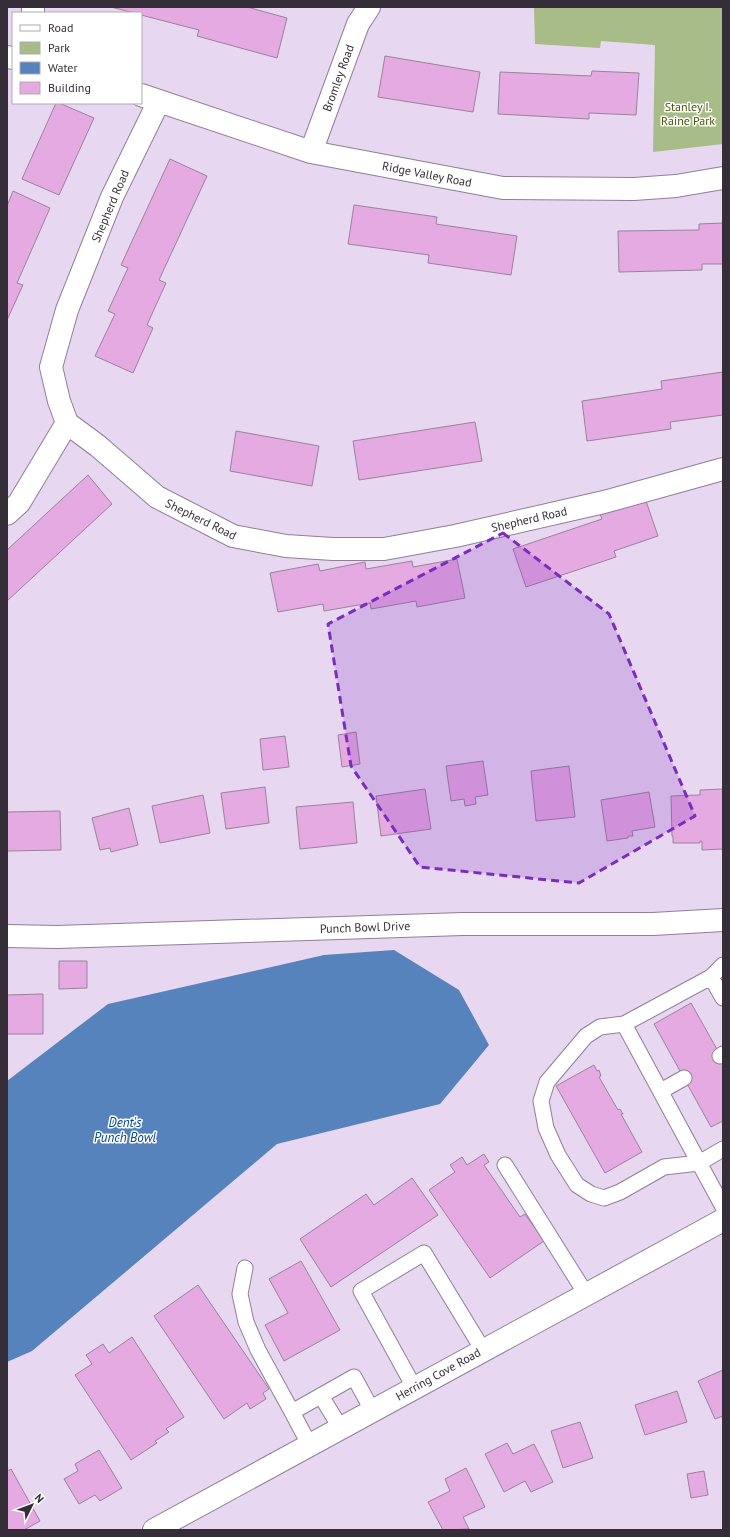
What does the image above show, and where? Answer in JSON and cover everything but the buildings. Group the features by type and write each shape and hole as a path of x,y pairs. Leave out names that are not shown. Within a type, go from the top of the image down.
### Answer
{"street":[{"name":"Bromley Road","path":"311,152 358,24 369,7"},
{"name":"Ridge Valley Road","path":"150,98 311,152 503,188 634,189 676,186 723,178"},
{"name":"Shepherd Road","path":"150,98 67,310 51,367 59,401 67,423 98,446 157,497 233,536 286,546 333,549 384,549 455,536 604,502 723,469"},
{"path":"7,514 19,503 67,423"},
{"name":"Punch Bowl Drive","path":"7,936 57,937 456,924 653,924 723,920"},
{"name":"Herring Cove Road","path":"154,1530 340,1427 723,1220"}],"lane":[{"path":"723,965 711,977 624,1024 600,1027 586,1036 548,1082 541,1101 546,1128 558,1156 577,1185 591,1194 604,1198 620,1192 664,1167 699,1163 723,1149"},
{"path":"711,977 723,998"},
{"path":"624,1024 723,1208"},
{"path":"660,1091 684,1078"},
{"path":"505,1165 586,1294"},
{"path":"414,1388 361,1291 424,1253 483,1350"},
{"path":"245,1268 240,1294 246,1322 258,1350 309,1444"},
{"path":"292,1412 354,1377 372,1410"},
{"path":"321,1396 340,1427"}],"highlighted area":[{"path":"503,533 609,614 695,816 579,883 420,867 351,766 328,624"}],"green space":[{"name":"Stanley I. Raine Park","path":"534,7 723,7 723,144 653,152 655,45 601,41 600,48 535,44"}],"water":[{"name":"Dent's Punch Bowl","path":"394,950 459,990 489,1045 440,1104 277,1144 32,1351 7,1362 7,1081 108,1004 324,955"}]}
